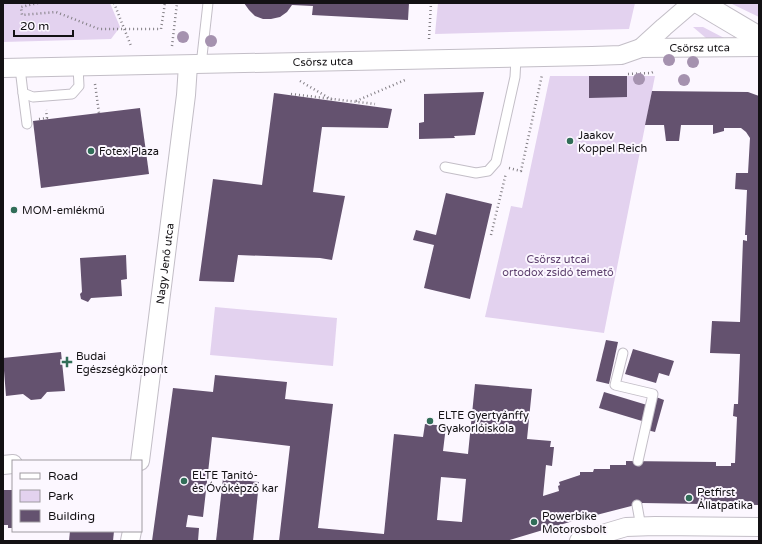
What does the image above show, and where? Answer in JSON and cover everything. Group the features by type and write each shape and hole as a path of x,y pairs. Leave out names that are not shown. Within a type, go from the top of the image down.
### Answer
{"street":[{"name":"Csörsz utca","path":"641,48 692,3"},
{"path":"700,3 759,38"},
{"name":"Csörsz utca","path":"11,68 516,58 621,55 641,48 759,47"},
{"name":"Nagy Jenő utca","path":"140,460 186,102 194,65"},
{"path":"579,541 626,527 759,527"}],"lane":[{"path":"194,65 208,3"},
{"path":"445,167 476,173 488,171 496,162 515,77 516,58"},
{"path":"23,93 33,97 72,94 78,86 78,67"},
{"path":"11,68 23,93 27,124"},
{"path":"623,353 615,385 653,394 638,461"},
{"path":"637,505 641,527"}],"path":[{"path":"38,3 21,7 22,15 56,12 99,29 161,29 165,3"},
{"path":"114,3 131,46"},
{"path":"172,48 177,3"},
{"path":"429,39 431,3"},
{"path":"635,74 651,73 655,70"},
{"path":"491,235 508,168 521,171 542,73"},
{"path":"294,78 334,101"},
{"path":"354,102 405,80"},
{"path":"95,82 99,113"},
{"path":"291,94 375,104"}],"green space":[{"path":"3,3 110,3 120,27 111,39 3,42"},
{"path":"438,3 635,3 629,29 435,34"},
{"path":"730,3 758,3 759,17"},
{"path":"693,27 703,27 726,39 706,38"},
{"name":"Csörsz utcai ortodox zsidó temető","path":"550,76 655,76 604,333 485,317 511,206 522,208"},
{"path":"215,307 337,318 333,366 210,355"}],"building":[{"path":"244,3 409,3 408,20 312,15 313,6 292,5 287,12 280,17 263,19 255,16"},
{"path":"589,76 627,76 627,97 589,98"},
{"path":"652,91 748,92 759,96 759,505 643,503 573,521 506,541 279,541 290,446 212,437 203,517 188,515 186,527 199,528 198,541 152,541 173,388 213,392 215,375 287,382 285,399 333,404 318,528 384,534 394,434 423,437 425,424 446,426 443,451 468,454 475,384 532,389 527,439 551,441 550,447 554,447 552,466 546,465 543,496 559,491 559,482 580,475 580,472 593,472 594,469 610,469 610,465 626,465 626,461 716,462 716,466 731,466 731,463 735,463 737,417 733,416 734,404 738,404 740,354 710,353 712,321 740,322 743,240 747,241 747,235 745,235 747,190 735,189 736,173 748,173 750,138 741,128 724,128 724,131 713,134 713,125 681,125 679,141 666,141 664,125 645,125","holes":["441,477 466,479 462,522 437,520"]},
{"path":"484,92 475,135 454,136 455,138 419,139 419,123 424,122 424,94"},
{"path":"274,93 392,109 388,128 322,127 313,192 345,196 332,260 320,258 238,255 234,282 199,281 213,179 262,185"},
{"name":"Fotex Plaza","path":"140,108 149,174 41,188 33,121"},
{"path":"446,193 492,204 470,299 424,288 434,245 413,240 416,230 436,235"},
{"path":"126,255 127,279 121,280 122,296 91,298 88,302 81,299 80,258"},
{"path":"606,340 618,342 609,384 596,381"},
{"path":"633,349 674,361 669,376 659,373 656,383 625,374"},
{"path":"61,352 65,391 47,392 41,399 31,400 23,394 6,396 3,358"},
{"path":"604,392 647,405 642,421 599,408"},
{"path":"656,397 664,400 655,432 647,430"},
{"name":"ELTE Tanitó- és Óvóképző kar","path":"223,478 259,482 253,541 216,541"},
{"path":"3,490 12,490 12,528 8,528 8,525 3,525"},
{"path":"70,532 114,532 113,541 69,541"}],"place":[{"name":"Jaakov Koppel Reich","path":"570,141"},
{"name":"Fotex Plaza","path":"91,151"},
{"name":"MOM-emlékmű","path":"14,210"},
{"name":"Budai Egészségközpont","path":"67,362"},
{"name":"ELTE Gyertyánffy Gyakorlóiskola","path":"430,421"},
{"name":"ELTE Tanitó- és Óvóképző kar","path":"184,481"},
{"name":"Petfirst Állatpatika","path":"689,498"},
{"name":"Powerbike Motorosbolt","path":"534,522"}]}
